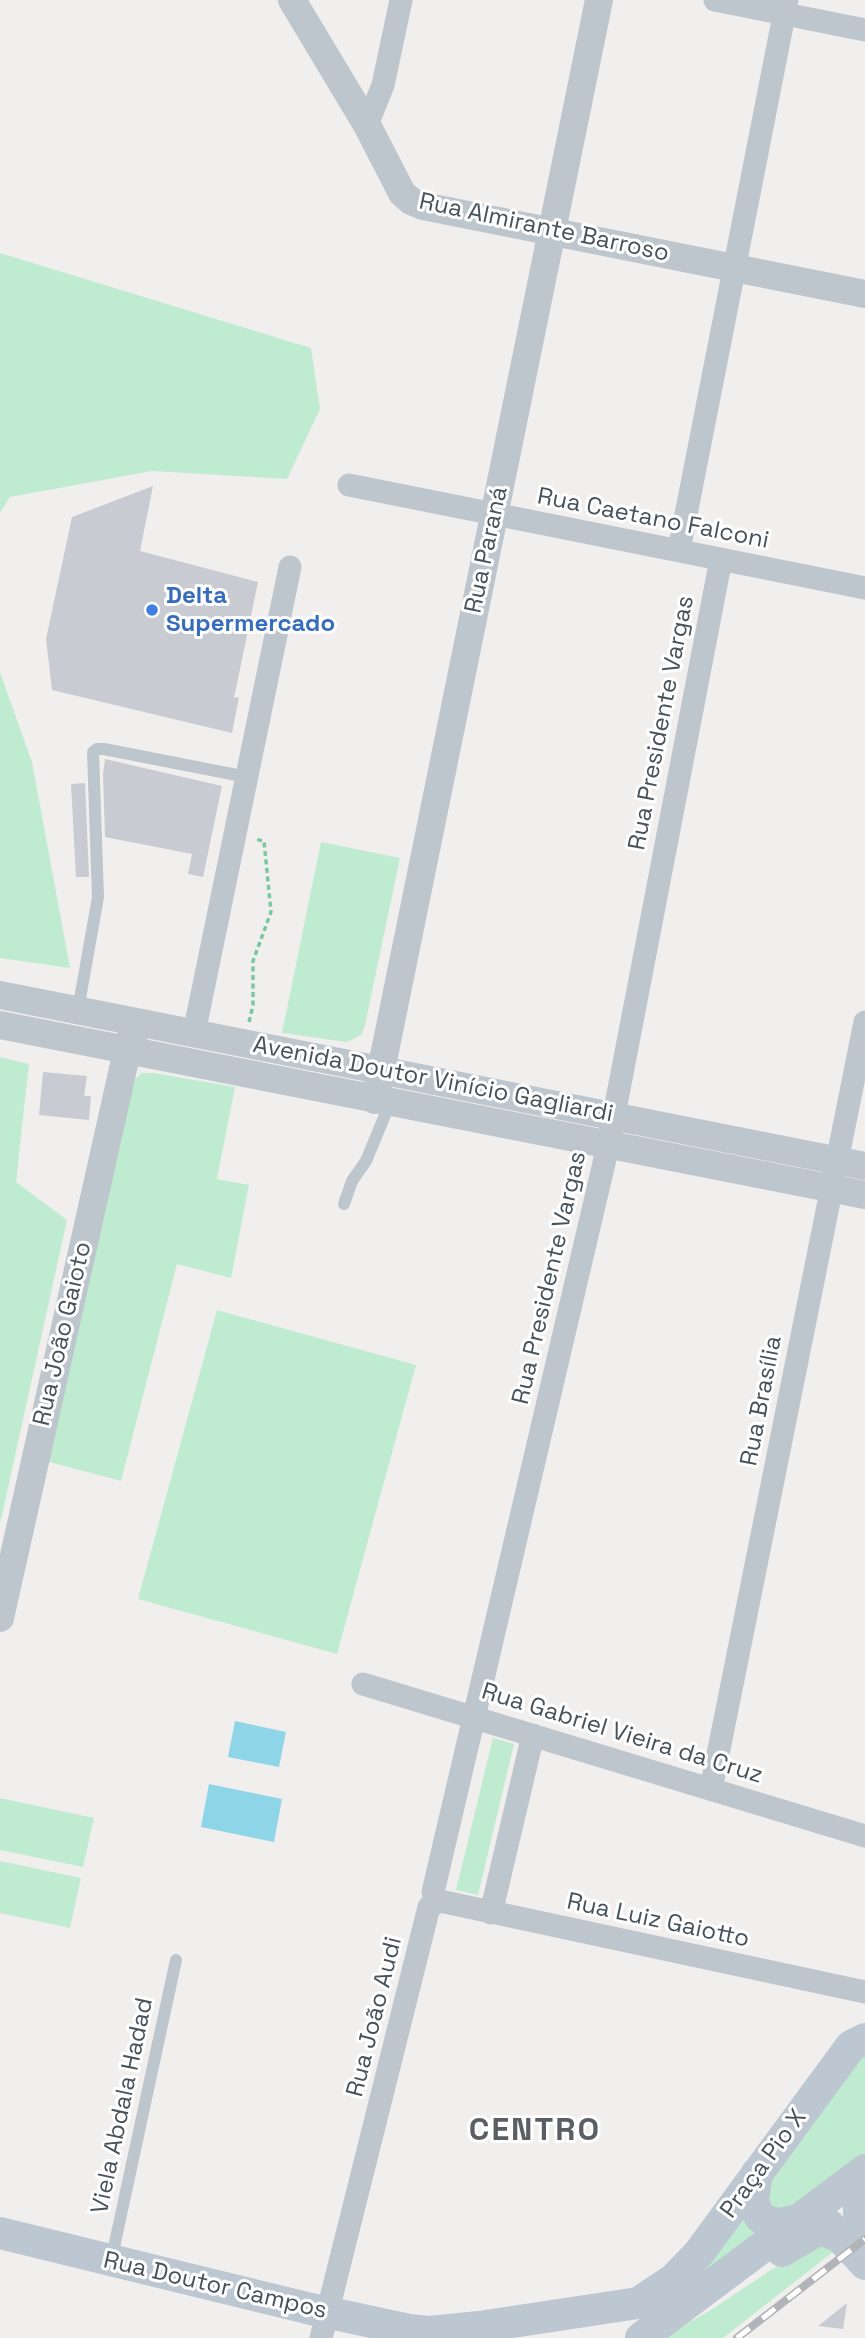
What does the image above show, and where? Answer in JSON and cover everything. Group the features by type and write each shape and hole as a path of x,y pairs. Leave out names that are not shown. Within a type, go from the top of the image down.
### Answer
{"main road":[{"name":"Praça Pio X","path":"674,2278 699,2253 861,2035"},
{"path":"757,2172 753,2200 760,2217 780,2224 808,2218 853,2232"},
{"path":"648,2333 795,2221 865,2172"},
{"path":"865,2172 859,2196 859,2214 853,2232 865,2264"},
{"path":"648,2333 695,2307 809,2233 853,2232"},
{"name":"Rua Doutor Campos","path":"0,2234 111,2261 324,2325 409,2330 431,2335 638,2303 674,2278"}],"street":[{"name":"Rua Almirante Barroso","path":"292,0 368,125 402,193 411,201 865,294"},
{"path":"368,125 383,85 401,0"},
{"name":"Rua Paraná","path":"382,1101 381,1070 599,0"},
{"path":"715,0 786,7 865,30"},
{"path":"679,550 786,7"},
{"name":"Rua Caetano Falconi","path":"349,485 865,588"},
{"name":"Rua Presidente Vargas","path":"475,1717 608,1146 721,559"},
{"path":"172,1060 184,1054 192,1045 290,567"},
{"name":"Avenida Doutor Vinício Gagliardi","path":"0,995 865,1166"},
{"name":"Rua Brasília","path":"711,1789 865,1023"},
{"path":"127,1051 130,1039 137,1031 150,1024"},
{"name":"Avenida Doutor Vinício Gagliardi","path":"0,1025 865,1195"},
{"name":"Rua João Gaioto","path":"0,1618 127,1051"},
{"name":"Rua Gabriel Vieira da Cruz","path":"363,1684 865,1836"},
{"path":"440,1901 435,1898 433,1892 475,1717"},
{"path":"491,1913 533,1735"},
{"name":"Rua Luiz Gaiotto","path":"440,1901 865,1992"},
{"name":"Rua João Audi","path":"324,2325 429,1907 440,1901"}],"lane":[{"path":"78,1010 98,897 93,752 104,749 247,777"},
{"path":"344,1204 352,1181 366,1161 382,1101"},
{"name":"Viela Abdala Hadad","path":"111,2261 176,1960"}],"path":[{"path":"235,835 264,841 271,901 268,922 253,961 253,1005 242,1042"}],"green space":[{"path":"0,253 311,348 320,409 287,479 152,471 10,497 0,513"},
{"path":"0,672 32,762 70,968 0,958"},
{"path":"321,842 400,858 365,1025 361,1035 347,1042 282,1033"},
{"path":"0,1057 29,1064 16,1182 67,1220 0,1524"},
{"path":"142,1073 235,1087 217,1179 249,1185 231,1278 177,1264 121,1481 46,1461 134,1080"},
{"path":"217,1310 416,1365 337,1654 138,1599"},
{"path":"493,1738 514,1744 478,1895 456,1890"},
{"path":"0,1798 94,1818 83,1867 0,1850"},
{"path":"0,1861 81,1878 70,1928 0,1913"},
{"path":"865,2049 865,2159 645,2322"},
{"path":"811,2243 837,2249 723,2338 661,2338 711,2310"}],"water":[{"path":"235,1721 286,1732 279,1767 228,1757"},
{"path":"209,1784 282,1799 274,1842 201,1827"}],"building":[{"name":"Delta Supermercado","path":"153,486 140,551 258,582 234,698 239,697 232,733 52,690 46,639 72,517"},
{"path":"105,759 222,786 203,877 188,874 192,854 105,837"},
{"path":"85,783 89,877 76,877 71,784"},
{"path":"43,1072 87,1076 84,1096 91,1096 89,1120 39,1115"},
{"path":"847,2303 843,2329 818,2326"}],"railway":[{"path":"737,2338 865,2239"}],"place":[{"name":"Delta Supermercado","path":"152,610"}],"district":[{"name":"CENTRO","path":"535,2131"}]}
